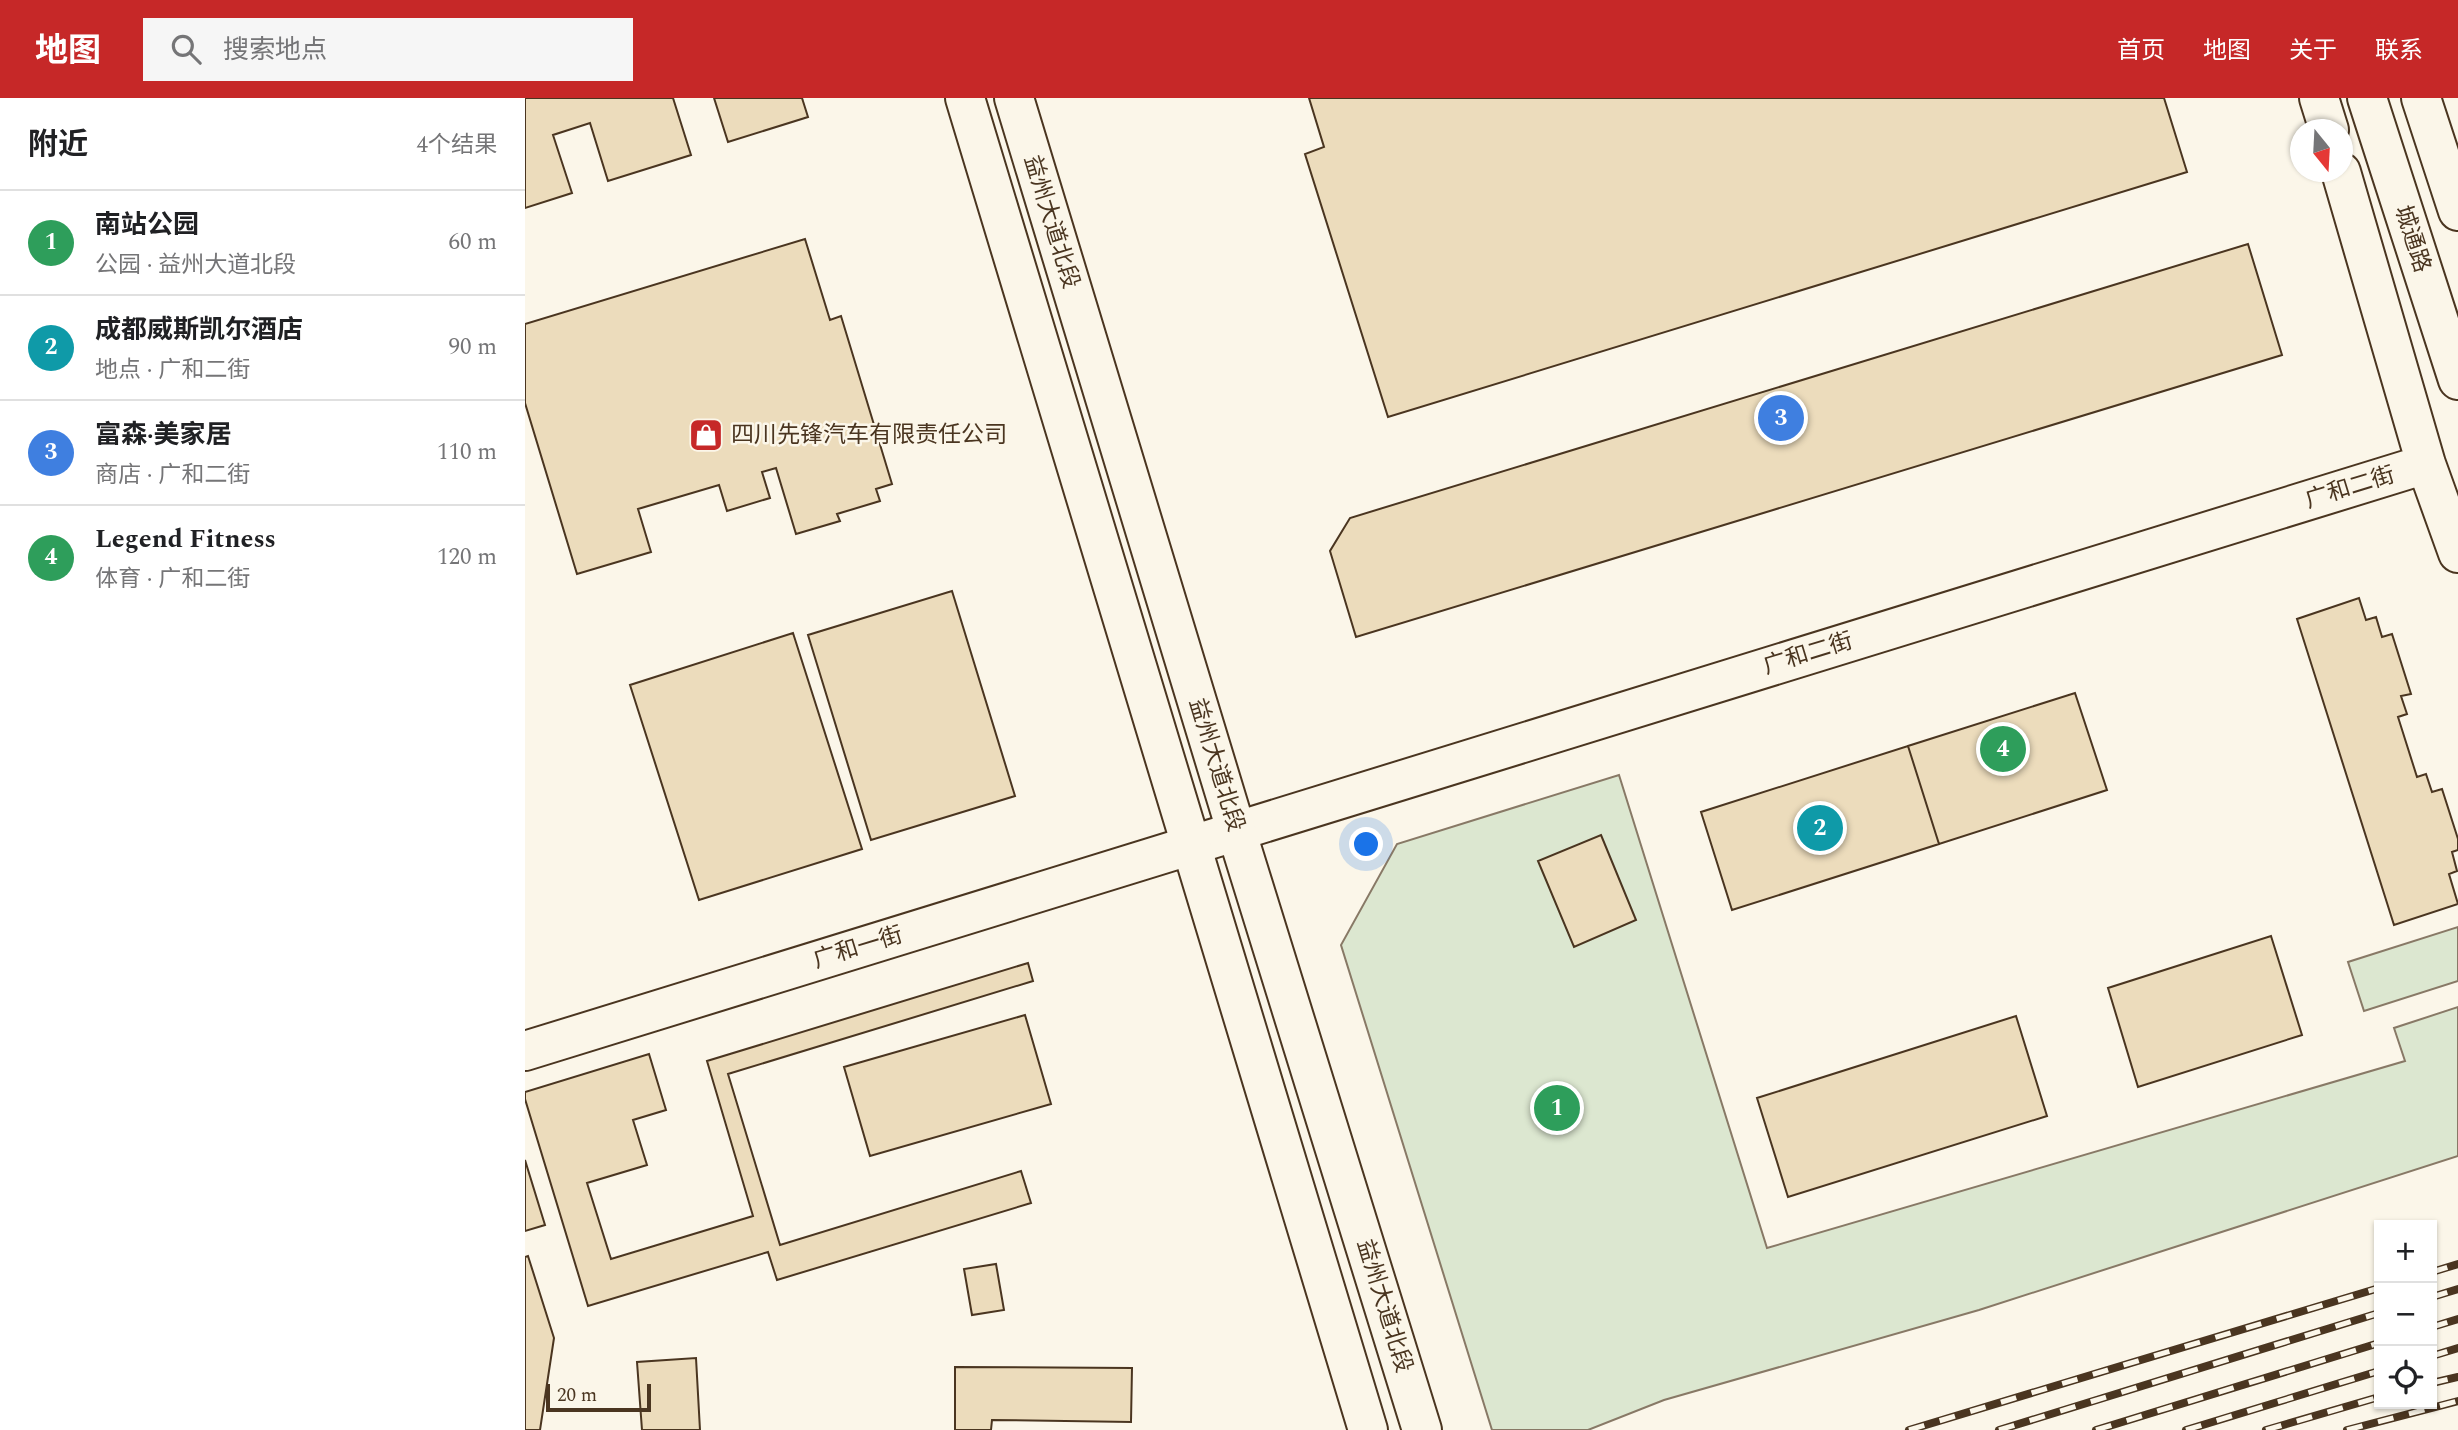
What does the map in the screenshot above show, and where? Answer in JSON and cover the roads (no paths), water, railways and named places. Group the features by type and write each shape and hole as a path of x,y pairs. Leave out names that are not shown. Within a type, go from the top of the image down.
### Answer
{"main road":[{"name":"益州大道北段","path":"965,98 1368,1430"},
{"name":"益州大道北段","path":"1014,98 1236,830 1422,1430"},
{"path":"2319,98 2326,119"},
{"name":"城通路","path":"2367,98 2458,380"},
{"path":"2421,98 2458,211"},
{"path":"2344,182 2426,464 2458,553"},
{"name":"广和二街","path":"1191,844 2426,464"},
{"name":"广和一街","path":"525,1051 1191,844"}],"railway":[{"path":"2437,1270 2458,1264"},
{"path":"2437,1295 2458,1289"},
{"path":"1909,1430 2374,1290"},
{"path":"1999,1430 2374,1315"},
{"path":"2437,1325 2458,1319"},
{"path":"2096,1430 2374,1345"},
{"path":"2437,1354 2458,1348"},
{"path":"2186,1430 2374,1373"},
{"path":"2437,1382 2458,1377"},
{"path":"2266,1430 2374,1398"},
{"path":"2347,1430 2458,1401"}],"place":[{"name":"富森·美家居","path":"1781,418"},
{"name":"四川先锋汽车有限责任公司","path":"706,435"},
{"name":"Legend Fitness","path":"2003,749"},
{"name":"成都威斯凯尔酒店","path":"1820,828"},
{"name":"南站公园","path":"1557,1108"}]}
